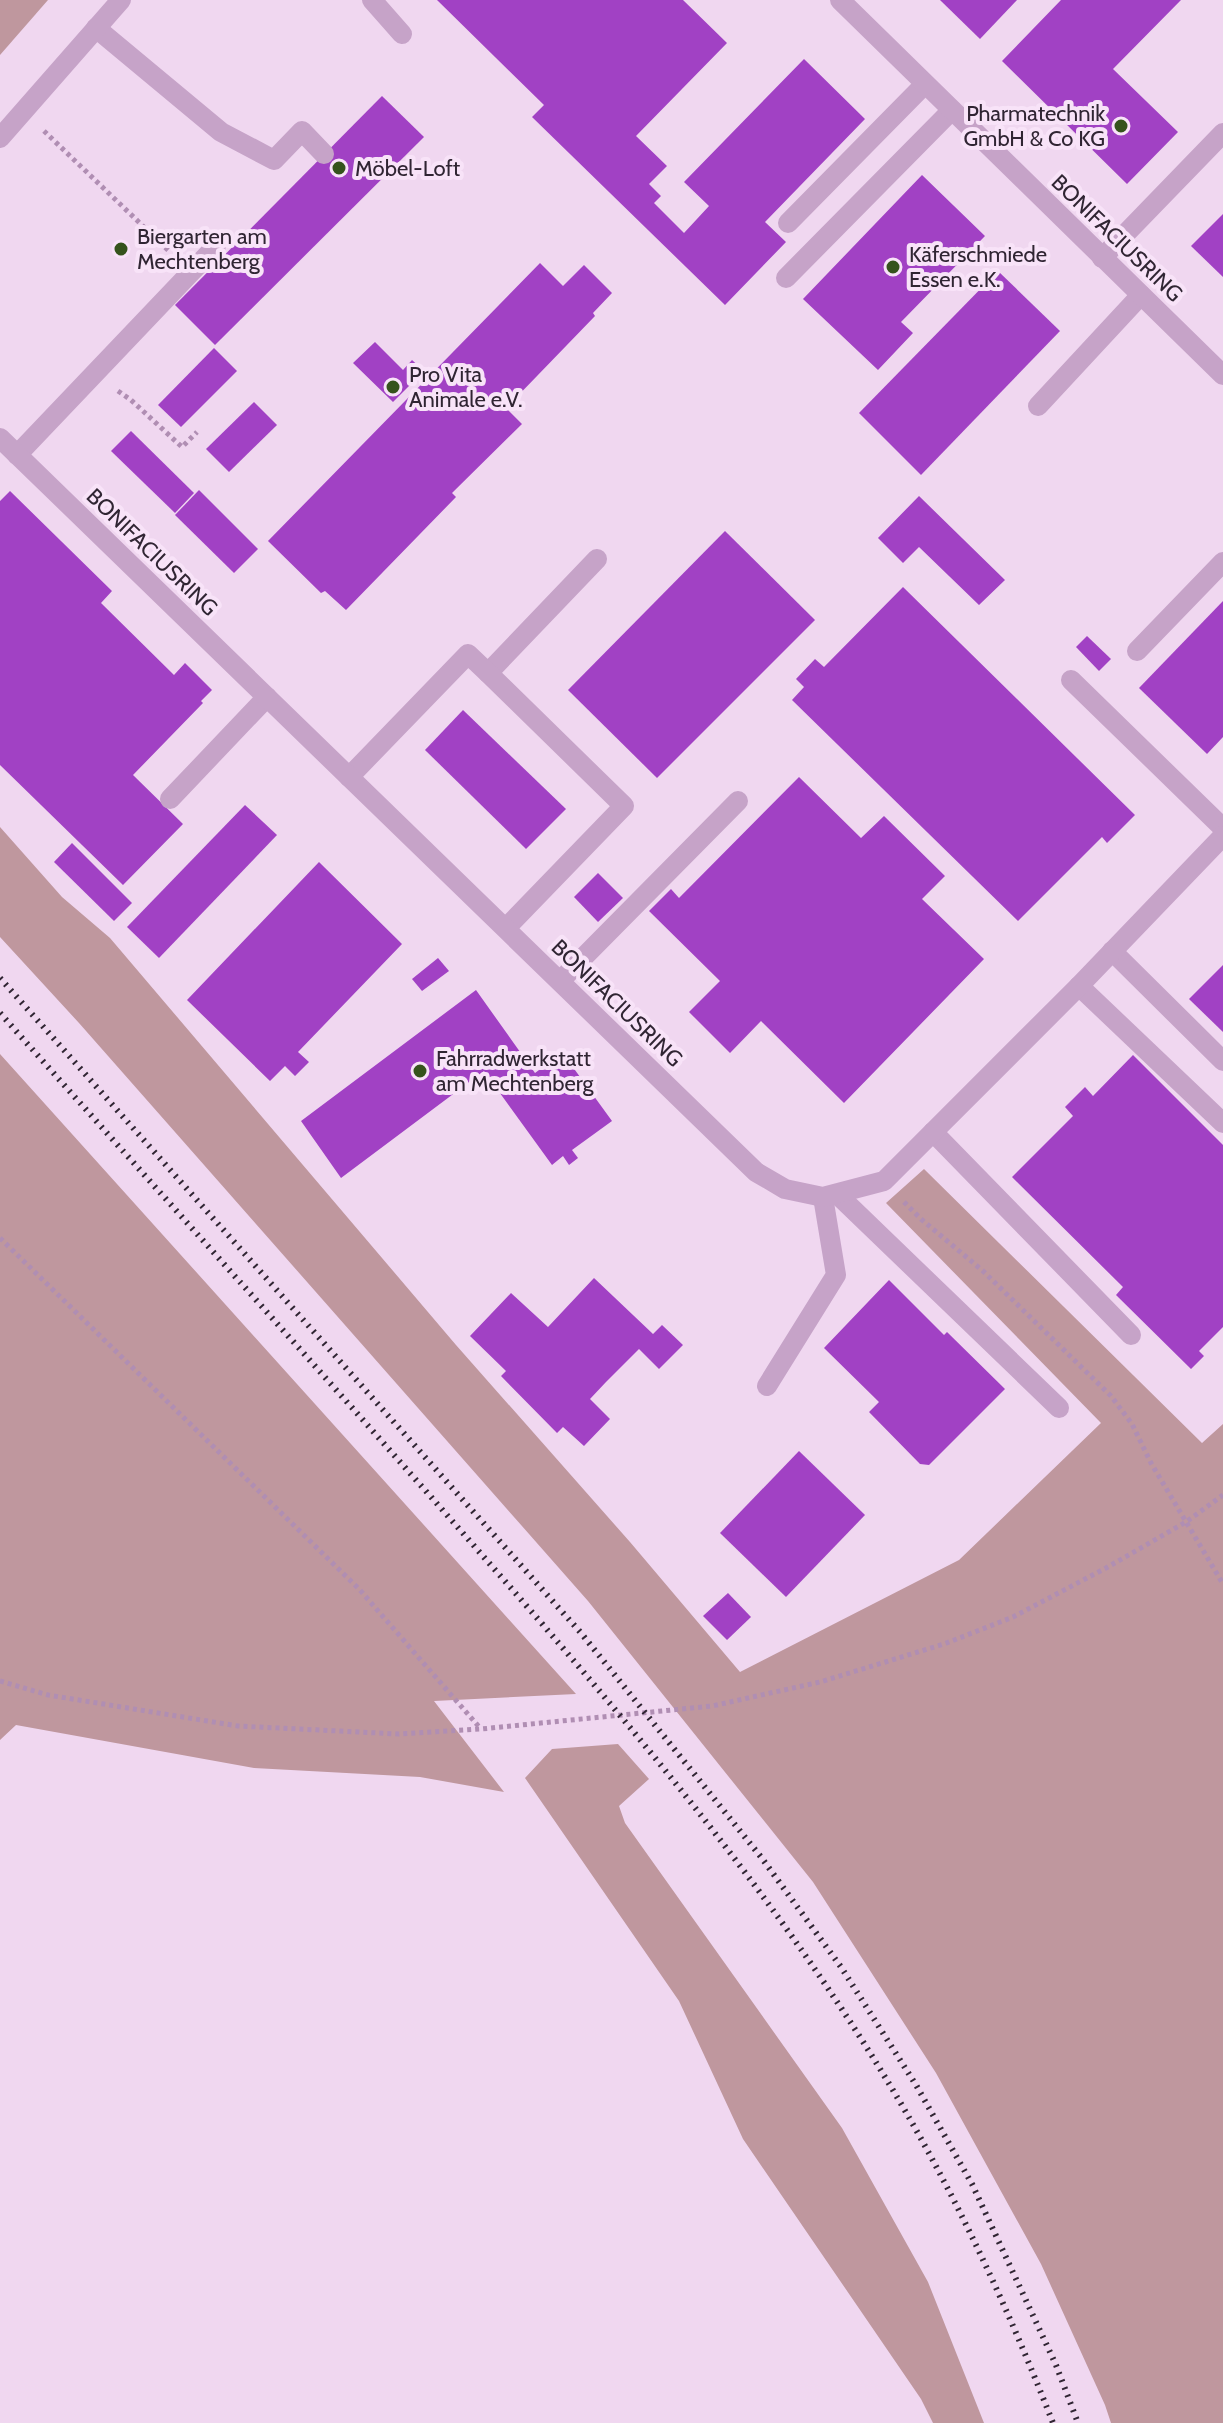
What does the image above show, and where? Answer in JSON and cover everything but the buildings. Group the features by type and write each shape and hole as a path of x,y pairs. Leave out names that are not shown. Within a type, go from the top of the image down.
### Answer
{"street":[{"path":"0,138 121,0"},
{"path":"372,0 402,34"},
{"name":"BONIFACIUSRING","path":"840,0 1223,375"},
{"path":"96,28 221,132 274,160 302,131 324,154"},
{"path":"788,223 925,84"},
{"path":"786,278 952,110"},
{"path":"1102,258 1223,133"},
{"path":"17,455 216,246"},
{"path":"1038,406 1141,295"},
{"name":"BONIFACIUSRING","path":"0,438 756,1172 785,1189 830,1196 884,1181 1079,986 1223,836"},
{"path":"488,673 597,559"},
{"path":"1137,651 1223,562"},
{"path":"349,777 468,654 488,673 624,806 506,928"},
{"path":"1071,680 1223,828"},
{"path":"170,799 267,697"},
{"path":"560,981 738,801"},
{"path":"1112,951 1223,1061"},
{"path":"1079,986 1223,1123"},
{"path":"933,1132 1131,1335"},
{"path":"767,1386 836,1275 830,1196"},
{"path":"830,1196 1059,1408"}],"path":[{"path":"60,146 177,258"},
{"path":"93,375 131,400 182,447 197,432"},
{"path":"884,1181 1111,1396 1132,1424 1151,1463 1223,1584"},
{"path":"0,1238 359,1589 481,1729"},
{"path":"0,1681 48,1695 238,1726 398,1734 712,1706 820,1682 944,1644 1013,1617 1186,1522 1223,1495"}],"shaded area":[{"path":"0,0 48,0 0,55"},
{"path":"0,827 62,897 110,938 456,1345 740,1672 959,1560 1101,1423 886,1203 924,1169 1202,1443 1223,1424 1223,2423 1111,2423 1041,2264 936,2073 813,1882 588,1601 0,937"},
{"path":"0,1054 576,1694 434,1701 504,1792 420,1777 254,1768 16,1725 0,1740"},
{"path":"618,1744 649,1779 619,1806 625,1823 842,2128 928,2282 984,2423 933,2423 921,2399 743,2139 679,2001 525,1778 552,1749"}],"railway":[{"path":"0,978 581,1633 761,1857 841,1967 916,2085 972,2184 1056,2365 1078,2423"},
{"path":"0,1013 558,1642 739,1865 849,2021 922,2141 983,2260 1053,2423"}],"place":[{"name":"Pharmatechnik GmbH & Co KG","path":"1121,126"},
{"name":"Möbel-Loft","path":"339,168"},
{"name":"Biergarten am Mechtenberg","path":"121,249"},
{"name":"Käferschmiede Essen e.K.","path":"893,267"},
{"name":"Pro Vita Animale e.V.","path":"393,387"},
{"name":"Fahrradwerkstatt am Mechtenberg","path":"420,1071"}]}
